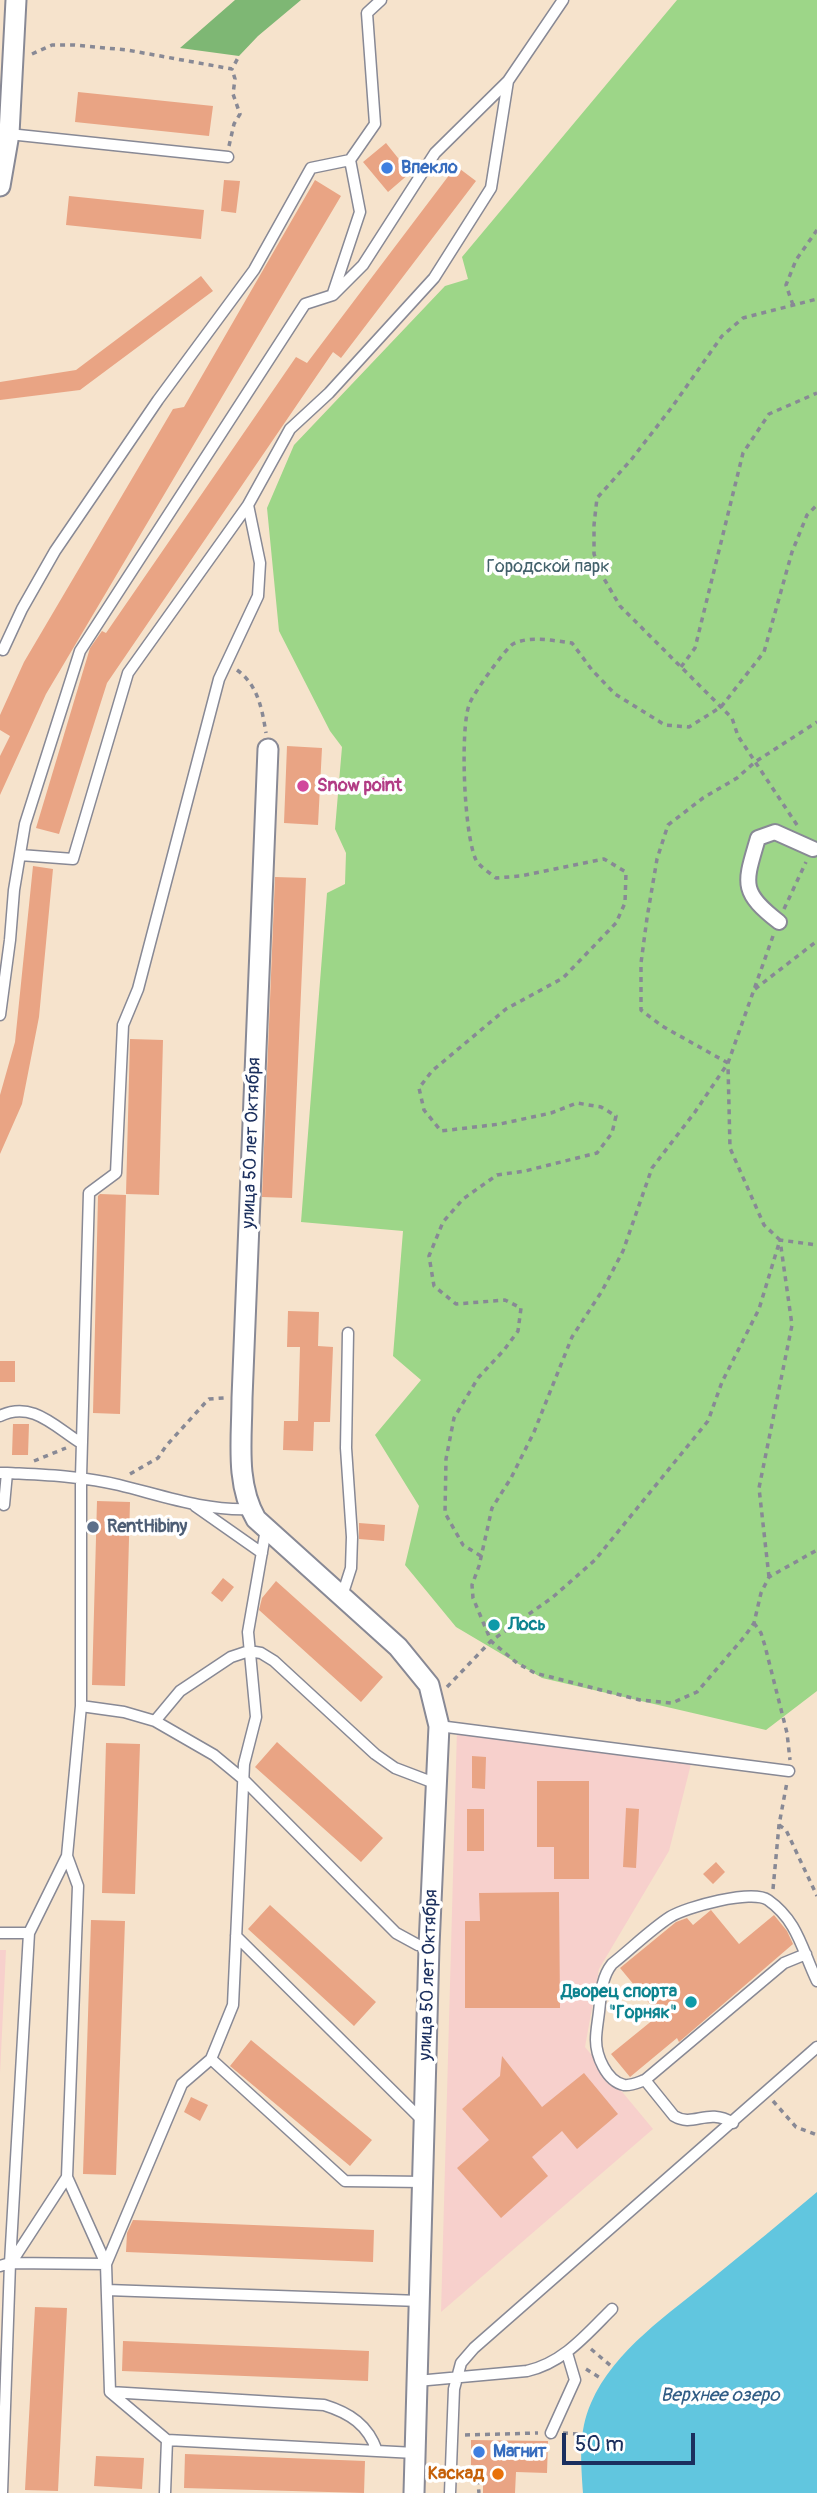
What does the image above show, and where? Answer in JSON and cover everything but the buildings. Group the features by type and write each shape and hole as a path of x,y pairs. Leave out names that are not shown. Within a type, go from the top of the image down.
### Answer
{"street":[{"path":"0,186 9,134 16,0"},
{"name":"улица 50 лет Октября","path":"268,749 242,1398 242,1481 251,1510 266,1529 398,1647 429,1685 439,1726 429,1946 414,2493"},
{"path":"779,922 757,905 747,884 758,838 775,832 813,849"}],"lane":[{"path":"332,295 360,212 350,160 374,124 367,13 381,0"},
{"path":"0,1015 14,890 25,824 80,651 305,304 332,295 363,265 435,153 508,81 563,0"},
{"path":"20,855 73,859 128,673 248,505 290,429 328,393 434,278 491,188 508,81"},
{"path":"9,134 229,158"},
{"path":"3,650 22,609 55,551 158,400 254,270 310,168 350,160"},
{"path":"2,2493 5,2265 29,1933 67,1856 81,1706 80,1478 89,1193 116,1173 122,1026 138,989 219,680 258,596 260,563 248,505"},
{"path":"342,1597 351,1568 352,1537 346,1448 348,1333"},
{"path":"0,1416 10,1411 34,1412 81,1443"},
{"path":"4,1505 4,1473 80,1478 119,1485 195,1506 251,1510"},
{"path":"195,1506 262,1553"},
{"path":"106,2264 181,2084 211,2059 233,2005 243,1779 246,1752 256,1717 248,1632 266,1529"},
{"path":"155,1721 180,1691 232,1657 248,1651 261,1653 274,1661 375,1754 395,1768 436,1784"},
{"path":"81,1706 124,1712 155,1721 214,1755 243,1779 396,1933 418,1945 429,1946"},
{"path":"439,1726 789,1771"},
{"path":"67,1856 78,1886 67,2177 106,2264 110,2392 167,2440 415,2453"},
{"path":"806,1954 784,1963 645,2080 624,2085 615,2081 597,2056 596,2040 602,1986 607,1971 671,1916 692,1908 744,1896 769,1900 795,1928 802,1941 817,1981"},
{"path":"0,1933 29,1933"},
{"path":"236,1936 424,2122"},
{"path":"450,2493 457,2377 461,2363 474,2348 817,2047"},
{"path":"211,2059 345,2181 424,2182"},
{"path":"645,2080 680,2120 717,2115 733,2123"},
{"path":"5,2265 67,2177"},
{"path":"5,2265 106,2264"},
{"path":"107,2290 420,2301"},
{"path":"417,2381 534,2369 556,2361 612,2309"},
{"path":"551,2433 575,2380 567,2353"},
{"path":"110,2392 324,2405 341,2410 366,2429 377,2451"},
{"path":"165,2493 167,2440"}],"path":[{"path":"14,55 33,54 52,45 74,45 127,50 232,69"},
{"path":"229,158 229,138 240,114 233,94 235,79 232,69 239,56"},
{"path":"793,306 786,285 796,260 817,230"},
{"path":"780,1240 792,1325 759,1488 769,1577 761,1593 754,1623 697,1692 672,1703 640,1700 535,1673 517,1663 491,1641 473,1598 472,1585 492,1508 511,1478 534,1432 572,1337 602,1291 623,1251 652,1168 695,1112 727,1063 779,922 813,849 738,736 732,718 620,606 603,577 594,554 597,498 672,407 722,336 743,318 817,299"},
{"path":"681,667 695,648 743,453 769,414 817,393"},
{"path":"481,1556 463,1545 445,1513 446,1459 454,1418 478,1378 518,1331 521,1308 505,1300 456,1304 434,1286 429,1256 443,1222 463,1199 497,1175 525,1171 597,1153 612,1132 616,1116 601,1107 577,1103 551,1113 500,1124 441,1131 424,1110 419,1088 432,1072 506,1009 563,978 616,923 625,903 626,872 604,859 520,877 496,878 476,861 465,799 465,730 469,703 512,645 537,639 572,643 592,670 615,694 665,725 689,727 720,707 764,652 792,552 807,515 817,505"},
{"path":"227,663 254,687 261,705 268,749"},
{"path":"727,1063 662,1026 641,1010 641,962 657,859 668,824 817,722"},
{"path":"753,991 817,941"},
{"path":"727,1063 730,1148 764,1225 780,1240 817,1244"},
{"path":"434,1699 467,1669 491,1641 553,1597 595,1560 708,1421 722,1382 759,1309 780,1240"},
{"path":"119,1485 131,1473 158,1458 209,1399 242,1398"},
{"path":"4,1473 81,1443"},
{"path":"769,1577 817,1550"},
{"path":"779,1825 786,1830 817,1896"},
{"path":"767,2092 796,2127 817,2135"},
{"path":"580,2340 611,2366"},
{"path":"453,2435 578,2434"},
{"path":"451,2468 473,2470 477,2473 479,2493"}],"shaded area":[{"path":"457,1729 691,1764 669,1851 599,1969 585,2047 653,2129 441,2312"},
{"path":"0,1950 6,1950 0,2074"}],"green space":[{"path":"235,0 301,0 258,36 239,56 180,48"},
{"name":"Городской парк","path":"677,0 817,0 817,1691 766,1730 542,1678 456,1627 405,1565 419,1506 375,1435 421,1380 393,1356 403,1231 301,1222 327,893 345,884 346,853 335,829 342,747 330,731 279,631 267,508 294,445 445,286 468,279 462,257"}],"water":[{"name":"Верхнее озеро","path":"817,2192 817,2493 583,2493 581,2447 584,2425 591,2403 614,2366 628,2349 662,2319"}],"place":[{"name":"Впекло","path":"387,168"},
{"name":"Snow point","path":"303,786"},
{"name":"RentHibiny","path":"93,1527"},
{"name":"Лось","path":"494,1625"},
{"name":"Дворец спорта \"Горняк\"","path":"691,2002"},
{"name":"Магнит","path":"479,2452"},
{"name":"Каскад","path":"498,2474"}]}
